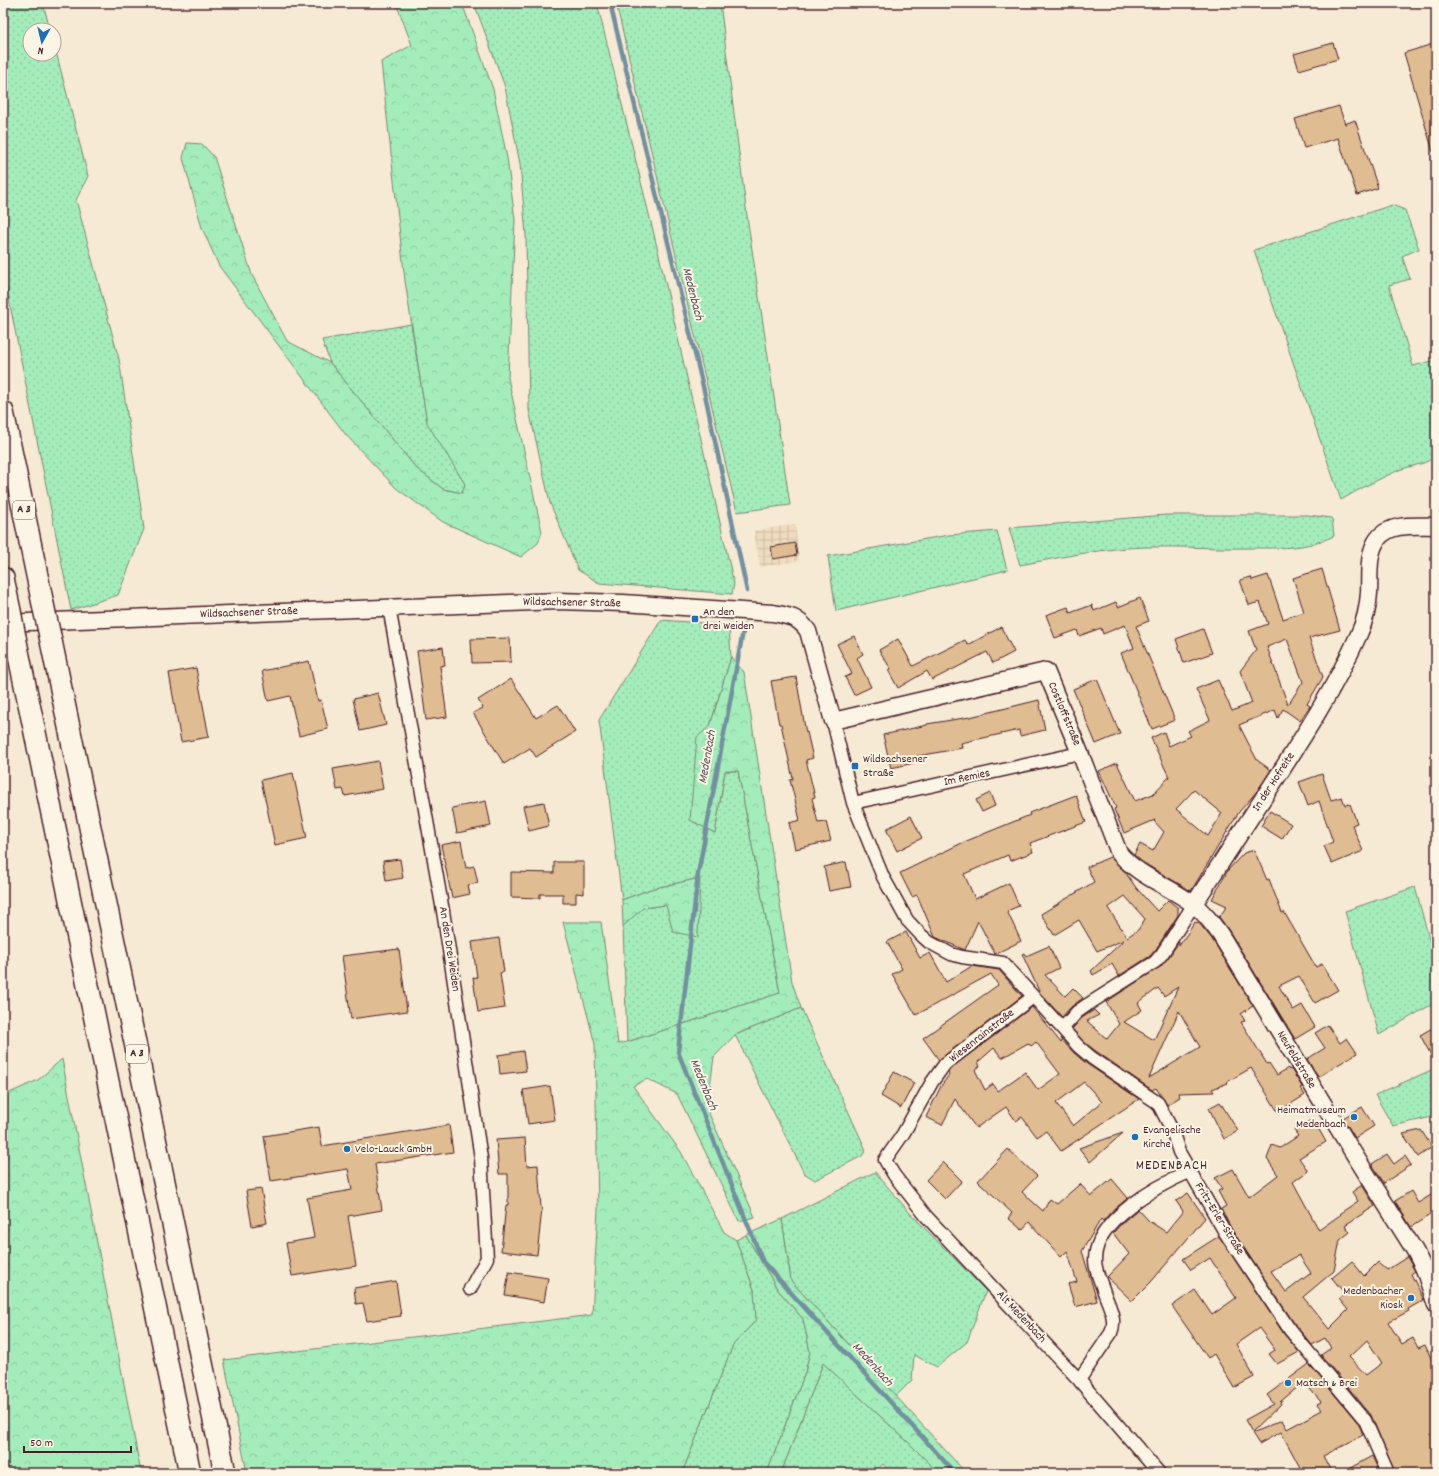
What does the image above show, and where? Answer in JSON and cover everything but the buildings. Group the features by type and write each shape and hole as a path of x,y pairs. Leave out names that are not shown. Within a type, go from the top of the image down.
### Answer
{"highway":[{"name":"A 3","path":"3,412 225,1473"},
{"path":"3,578 9,623 190,1473"}],"main road":[{"name":"In der Hofreite","path":"1194,904 1312,724 1345,663 1364,622 1367,609 1370,563 1376,540 1382,534 1395,528 1436,526"},
{"name":"Wildsachsener Straße","path":"9,623 558,601 696,608 788,615 802,622 808,631 833,721"},
{"name":"Costloffstraße","path":"833,721 1046,671 1119,853 1130,865 1194,904"},
{"name":"Neufeldstraße","path":"1194,904 1220,934 1349,1146 1415,1251 1430,1268 1436,1305"}],"street":[{"name":"An den Drei Weiden","path":"389,607 443,911 480,1158 487,1258 470,1289"},
{"name":"Wildsachsener Straße","path":"833,721 853,802 883,877 907,920"},
{"name":"Im Remies","path":"853,802 1080,753"},
{"name":"In der Hofreite","path":"1063,1028 1077,1012 1086,1005 1155,962 1162,954 1194,904"},
{"name":"Fritz-Erler-Straße","path":"907,920 921,936 950,954 962,958 1003,964 1032,997 1063,1028 1071,1039 1092,1058 1158,1103 1172,1130 1179,1152 1189,1172 1226,1234 1290,1330 1365,1420 1388,1473"},
{"name":"Wiesenrainstraße","path":"885,1160 900,1139 932,1082 945,1064 1032,997"},
{"name":"Alt Medenbach","path":"885,1160 894,1175 926,1216 1079,1380 1159,1473"},
{"path":"1079,1380 1114,1325 1113,1317 1096,1269 1096,1250 1102,1235 1111,1224 1137,1201 1168,1181 1189,1172"}],"shaded area":[{"path":"795,524 799,561 760,567 754,531"}],"green space":[{"path":"3,3 43,3 48,22 22,22 22,62 59,62 88,176 76,200 119,359 144,529 118,595 71,610 3,270"},
{"path":"396,3 462,3 493,89 507,158 515,220 508,378 542,532 538,543 521,557 443,522 396,488 346,435 219,266 202,228 183,158 187,143 202,144 214,157 252,275 287,341 330,363 416,468 443,489 462,493 465,484 427,423 405,281 381,62 412,45"},
{"path":"474,3 597,3 659,255 734,584 732,594 599,583 578,570 550,503 529,410 526,235 520,164 505,87"},
{"path":"616,3 720,3 747,216 790,505 737,512"},
{"path":"1392,205 1405,210 1419,249 1402,256 1410,279 1389,285 1413,366 1436,360 1436,455 1424,463 1399,470 1384,477 1341,500 1254,250"},
{"path":"411,324 427,422 465,484 462,493 443,489 416,468 330,363 322,340"},
{"path":"1166,515 1308,515 1332,518 1334,536 1304,546 1294,547 1160,547 1115,549 1083,553 1020,565 1009,528"},
{"path":"997,531 1007,570 836,611 828,556 949,535"},
{"path":"661,620 729,625 731,657 710,726 690,820 715,833 725,771 738,771 780,993 627,1042 623,926 643,908 666,905 700,878 651,889 622,900 599,720"},
{"path":"731,657 744,672 792,982 801,1008 735,1035 714,1057 707,1109 755,1217 739,1221 677,1094 647,1079 633,1086 681,1152 724,1232 736,1240 754,1290 756,1320 733,1345 682,1473 247,1473 224,1360 592,1315 598,1210 595,1044 563,922 601,922 618,1044 780,993 738,771 725,771 715,833 690,820 697,737 710,726"},
{"path":"700,878 698,937 673,932 666,905 643,908 623,926 622,900 651,889"},
{"path":"1415,887 1436,965 1436,1002 1379,1035 1345,911"},
{"path":"801,1008 866,1150 862,1156 815,1180 804,1173 735,1035"},
{"path":"62,1059 141,1473 3,1473 3,1096 38,1080"},
{"path":"1436,1068 1436,1116 1393,1126 1375,1095"},
{"path":"875,1172 910,1213 986,1291 967,1342 937,1367 914,1355 912,1380 896,1396 791,1281 782,1219"},
{"path":"782,1219 791,1281 966,1473 939,1473 907,1441 823,1363 781,1473 767,1473 805,1373 810,1352 803,1319 778,1290 746,1235"},
{"path":"746,1235 778,1290 803,1319 810,1352 805,1373 767,1473 682,1473 733,1345 756,1320 754,1290 736,1240"},
{"path":"823,1363 907,1441 939,1473 891,1473 883,1464 873,1473 781,1473"}],"waterway":[{"name":"Medenbach","path":"610,3 706,399 747,591"},
{"name":"Medenbach","path":"744,626 698,874 678,1052 763,1262 955,1473"}],"place":[{"name":"An den drei Weiden","path":"695,619"},
{"name":"Wildsachsener Straße","path":"855,766"},
{"name":"Heimatmuseum Medenbach","path":"1354,1117"},
{"name":"Evangelische Kirche","path":"1135,1137"},
{"name":"Velo-Lauck GmbH","path":"347,1149"},
{"name":"Medenbacher Kiosk","path":"1411,1298"},
{"name":"Matsch & Brei","path":"1288,1383"}],"district":[{"name":"MEDENBACH","path":"1172,1166"}]}
